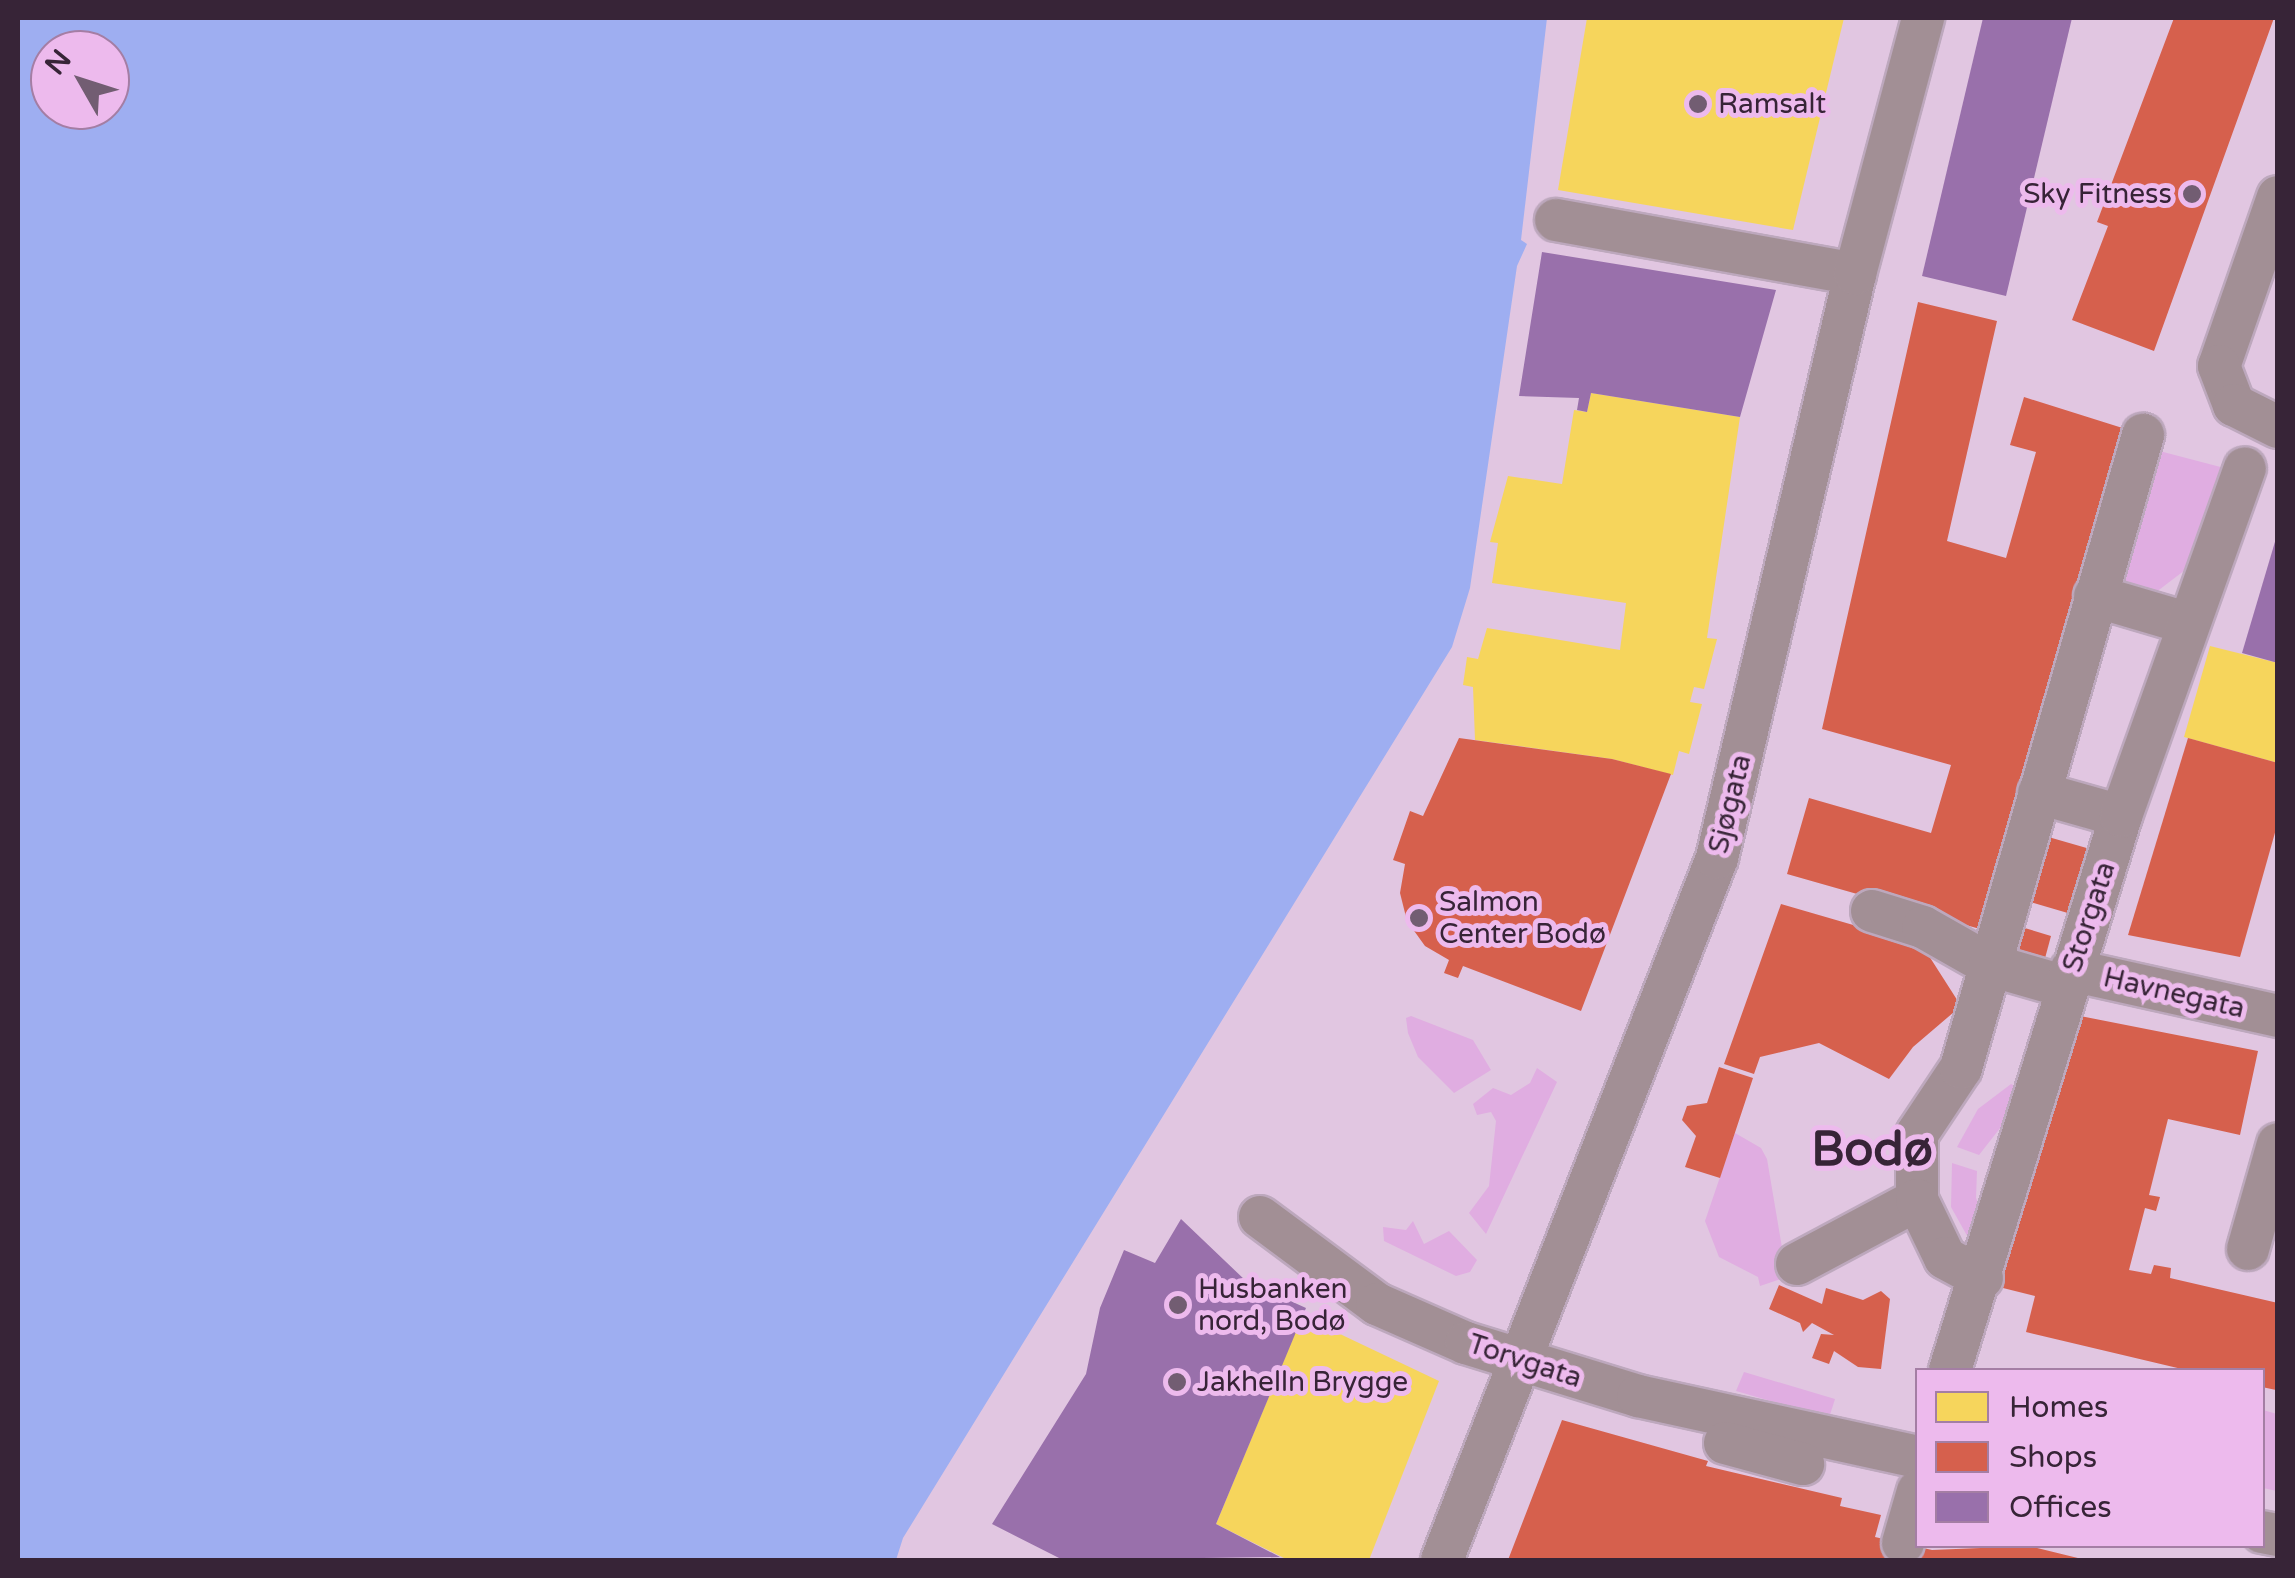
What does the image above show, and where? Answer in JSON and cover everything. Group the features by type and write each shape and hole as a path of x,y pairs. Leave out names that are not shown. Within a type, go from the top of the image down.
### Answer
{"street":[{"name":"Sjøgata","path":"1442,1560 1717,858 1855,274 1924,18"},
{"path":"2278,198 2219,366 2234,405 2278,427"},
{"path":"1556,220 1855,274"},
{"path":"1982,1278 1945,1258 1917,1200 1917,1134 1962,1068 2143,435"},
{"name":"Storgata","path":"1951,1368 1982,1278 2068,979 2121,816 2245,468"},
{"path":"2095,596 2187,623"},
{"path":"2038,794 2121,816"},
{"name":"Havnegata","path":"1872,911 1923,927 1990,965 2278,1016"},
{"path":"2248,1248 2278,1144"},
{"path":"1796,1264 1917,1200"},
{"name":"Torvgata","path":"1260,1217 1378,1304 1517,1361 1638,1396 1647,1418 1803,1464"},
{"path":"1638,1396 1915,1456"},
{"path":"1902,1543 1915,1502"}],"shaded area":[{"path":"2148,448 2232,470 2206,554 2151,596 2109,584"},
{"path":"1411,1016 1473,1040 1491,1070 1454,1093 1418,1057 1408,1033 1406,1018"},
{"path":"1537,1068 1557,1082 1486,1234 1469,1213 1489,1186 1496,1121 1491,1112 1477,1115 1473,1104 1493,1088 1511,1095 1530,1083"},
{"path":"2011,1084 2020,1088 2008,1118 1979,1155 1957,1147 1978,1109"},
{"path":"1735,1133 1761,1148 1767,1159 1787,1277 1760,1286 1758,1277 1719,1257 1705,1221"},
{"path":"1952,1163 1977,1171 1976,1198 1984,1216 1970,1241 1951,1207"},
{"path":"1413,1221 1424,1244 1449,1231 1477,1260 1470,1272 1456,1276 1384,1241 1383,1227 1406,1230"},
{"path":"1744,1372 1835,1399 1829,1418 1736,1391"},
{"path":"2265,1411 2277,1414 2277,1491 2265,1488"}],"water":[{"path":"18,18 1547,18 1521,240 1527,244 1517,266 1470,588 1452,647 903,1538 896,1560 18,1560"}],"building: Homes":[{"name":"Ramsalt","path":"1587,18 1844,18 1793,230 1558,190"},
{"path":"1591,393 1740,417 1707,638 1717,639 1704,689 1694,687 1690,702 1702,704 1689,754 1679,751 1673,775 1612,759 1475,740 1473,687 1463,685 1467,657 1478,659 1487,628 1620,650 1626,603 1492,583 1498,543 1490,542 1508,476 1562,484 1574,410 1587,412"},
{"path":"2210,646 2278,663 2278,763 2184,737"},
{"path":"1302,1316 1439,1381 1369,1560 1288,1560 1216,1524"}],"building: Shops":[{"path":"2174,18 2274,18 2154,351 2072,320 2108,226 2097,222"},
{"path":"1918,302 1997,321 1947,541 2006,558 2036,452 2010,445 2024,397 2132,431 1987,931 1787,874 1809,798 1931,833 1951,765 1822,729"},
{"path":"1459,738 1612,759 1671,774 1581,1011 1463,966 1458,978 1444,973 1449,960 1425,946 1407,921 1400,893 1405,864 1393,860 1410,811 1423,816"},
{"path":"2188,738 2278,763 2278,822 2240,957 2128,935"},
{"path":"2038,834 2097,851 2078,916 2020,899"},
{"path":"1781,904 1922,945 1961,1006 1913,1047 1889,1079 1819,1043 1760,1057 1754,1074 1724,1064"},
{"path":"2018,926 2051,936 2044,962 2010,953"},
{"path":"2065,1013 2258,1051 2240,1135 2168,1119 2149,1195 2160,1197 2156,1211 2145,1208 2129,1270 2151,1274 2154,1265 2171,1268 2170,1278 2278,1303 2276,1390 2265,1388 2265,1368 2178,1368 2026,1332 2035,1296 1995,1286"},
{"path":"1719,1067 1753,1078 1720,1178 1685,1167 1696,1136 1682,1120 1687,1106 1707,1103"},
{"path":"1779,1285 1822,1304 1826,1288 1863,1300 1881,1291 1890,1299 1881,1369 1858,1367 1834,1351 1829,1364 1812,1358 1821,1334 1834,1335 1812,1323 1803,1332 1800,1323 1769,1309"},
{"path":"1562,1420 1708,1461 1706,1466 1842,1498 1840,1506 1881,1515 1875,1537 1915,1548 2037,1548 2086,1560 1508,1560"}],"building: Offices":[{"path":"1983,18 2072,18 2006,296 1922,276"},
{"path":"1542,252 1776,290 1740,417 1591,393 1587,412 1577,410 1579,398 1519,396"},
{"path":"2278,535 2278,663 2242,653"},
{"name":"Jakhelln Brygge","path":"1181,1219 1246,1281 1306,1308 1216,1524 1280,1557 1063,1560 992,1524 1086,1374 1100,1308 1124,1250 1155,1263"}],"place":[{"name":"Ramsalt","path":"1698,104"},
{"name":"Sky Fitness","path":"2192,194"},
{"name":"Salmon Center Bodø","path":"1419,918"},
{"name":"Husbanken nord, Bodø","path":"1178,1305"},
{"name":"Jakhelln Brygge","path":"1177,1382"}],"district":[{"name":"Bodø","path":"1872,1151"}]}
